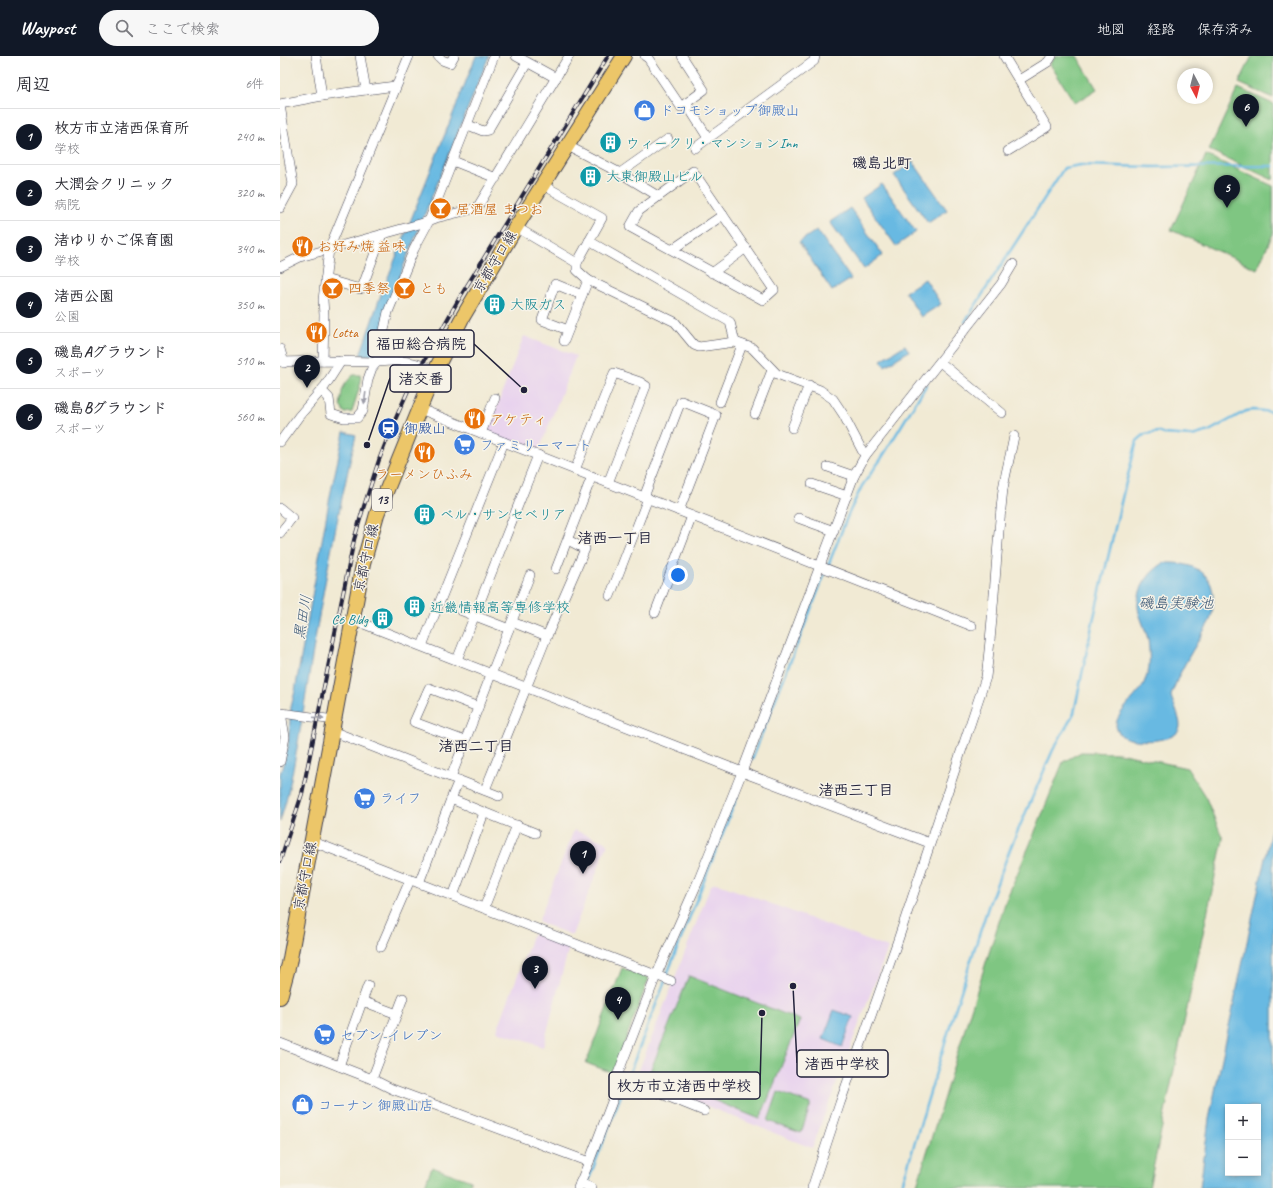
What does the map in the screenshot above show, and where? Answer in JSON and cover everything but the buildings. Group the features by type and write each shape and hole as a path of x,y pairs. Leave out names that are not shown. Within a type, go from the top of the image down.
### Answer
{"main road":[{"name":"京都守口線","path":"280,997 289,964 363,564 377,514 434,371 461,320 516,227 624,56"}],"street":[{"path":"316,56 322,96"},
{"path":"360,56 366,90"},
{"path":"323,361 325,279 329,249 409,56"},
{"path":"438,56 442,60 450,63 454,56"},
{"path":"322,391 329,398 331,414 344,418 357,418 363,411 368,379 372,368 377,362 388,312 468,125 494,56"},
{"path":"516,56 556,78"},
{"path":"280,267 300,257 406,226 477,208 569,56"},
{"path":"644,56 648,58 681,107 704,90 682,56"},
{"path":"695,148 814,61 815,56"},
{"path":"1004,56 1047,127 1008,151"},
{"path":"1019,80 1048,62 1052,56"},
{"path":"468,125 483,131 488,130 527,63"},
{"path":"280,208 293,184 280,105 322,96 396,86"},
{"path":"686,103 708,138"},
{"path":"620,173 668,139"},
{"path":"568,146 620,173 658,196"},
{"path":"453,161 496,178"},
{"path":"693,171 774,290 763,300 673,249 630,227 639,211 658,196 693,171"},
{"path":"543,185 602,218 577,263 577,270 588,280 675,322 694,345 699,347 738,343 752,348 776,374 810,385 820,390 833,400 843,414 865,456"},
{"path":"673,249 723,215"},
{"path":"516,227 577,263"},
{"path":"325,279 360,289 362,288 382,234"},
{"path":"589,241 730,322 738,343 720,402"},
{"path":"712,272 746,248"},
{"path":"704,1110 617,1076 742,772 854,476 865,456 1001,284 1013,264"},
{"path":"564,341 588,280"},
{"path":"568,330 542,320 555,284 582,295"},
{"path":"280,349 282,363 323,361 411,361 422,364 434,371"},
{"path":"280,442 299,416 322,391 341,361"},
{"path":"940,362 1002,413"},
{"path":"755,414 772,370"},
{"path":"575,470 614,372 640,382 646,386 608,483"},
{"path":"792,428 810,385"},
{"path":"481,433 495,398"},
{"path":"610,596 681,401 716,415 679,511"},
{"path":"420,409 972,626"},
{"path":"812,1188 840,1103 898,940 986,677 1004,488 1014,436"},
{"path":"422,646 504,442"},
{"path":"457,660 538,455"},
{"path":"828,467 854,476"},
{"path":"556,569 592,476"},
{"path":"812,484 847,496"},
{"path":"280,508 292,518 280,533"},
{"path":"655,613 692,516"},
{"path":"798,518 834,530"},
{"path":"485,790 547,636 585,549 568,540"},
{"path":"381,948 414,881 451,799 465,741 530,575"},
{"path":"460,610 475,616 547,636"},
{"path":"352,622 364,624 422,646 742,772 927,842"},
{"path":"465,741 414,722 429,688 478,707"},
{"path":"280,762 285,738 283,714 303,716 334,725 455,779 499,796"},
{"path":"451,799 535,833"},
{"path":"452,896 484,813"},
{"path":"484,908 517,825"},
{"path":"312,841 671,981"},
{"path":"339,1066 368,985"},
{"path":"372,1079 403,998"},
{"path":"362,1001 397,1014"},
{"path":"280,1043 372,1079 392,1089 589,1162"},
{"path":"592,1188 579,1186 621,1078"}],"shaded area":[{"path":"524,336 576,356 538,453 489,433 488,429"},
{"path":"574,830 608,843 572,935 538,922"},
{"path":"716,883 888,948 812,1148 636,1078 711,885"},
{"path":"533,934 569,947 543,1047 497,1031"}],"green space":[{"path":"1058,56 1077,56 1097,89 1075,103 1050,64 1054,58"},
{"path":"1252,56 1273,56 1273,98 1239,83"},
{"path":"1238,88 1273,104 1273,180 1209,150"},
{"path":"1206,155 1273,186 1273,234 1257,269 1171,230"},
{"path":"353,375 360,375 361,382 352,412 345,413 340,406 342,392 344,386"},
{"path":"1081,752 1119,753 1187,768 1206,798 1223,839 1149,1188 916,1188 1006,900 1063,762"},
{"path":"622,968 649,978 613,1073 586,1063"},
{"path":"689,976 800,1020 760,1119 649,1074"},
{"path":"778,1092 811,1104 801,1133 768,1121"},
{"path":"432,1167 471,1181 468,1188 424,1188"}],"water":[{"path":"476,56 489,56 404,265 374,355 360,355 379,300"},
{"path":"913,162 947,210 928,223 894,175"},
{"path":"882,184 916,232 896,246 862,198"},
{"path":"850,208 883,255 864,269 830,222"},
{"path":"817,230 851,279 832,291 799,242"},
{"path":"925,279 941,304 921,317 905,292"},
{"path":"905,345 909,351 885,366 881,360"},
{"path":"344,432 356,435 324,589 293,770 280,822 280,775 288,747 291,707 330,496"},
{"name":"磯島実験池","path":"1164,563 1191,566 1205,575 1212,589 1212,612 1209,622 1181,672 1171,696 1179,718 1179,730 1169,737 1161,739 1143,741 1135,740 1121,735 1116,724 1125,708 1142,687 1148,672 1148,639 1139,613 1138,598 1147,578"},
{"path":"1273,821 1273,1188 1200,1188 1209,1119"},
{"path":"834,1010 853,1017 842,1047 823,1039"}],"waterway":[{"path":"965,322 1064,168 1080,165 1152,167 1273,166"},
{"path":"752,759 848,515 862,486 881,459 927,384"},
{"path":"901,1188 989,904 1012,844 1053,750 1074,713 1093,621 1137,441 1145,434 1159,432 1164,434 1192,436 1209,431 1246,411 1254,410 1273,412"},
{"path":"666,977 737,797"},
{"path":"628,1077 665,981"},
{"path":"587,1184 626,1082"}],"railway":[{"path":"280,861 302,794 354,540 379,460 391,429 411,384 460,297 608,56"}],"place":[{"name":"ドコモショップ御殿山","path":"645,110"},
{"name":"磯島Bグラウンド","path":"1246,127"},
{"name":"ウィークリ・マンションInn","path":"610,143"},
{"name":"大東御殿山ビル","path":"590,176"},
{"name":"磯島Aグラウンド","path":"1227,208"},
{"name":"居酒屋 まつお","path":"441,209"},
{"name":"お好み焼 益味","path":"302,246"},
{"name":"四季祭","path":"332,288"},
{"name":"とも","path":"405,288"},
{"name":"大阪ガス","path":"495,304"},
{"name":"Lotta","path":"317,332"},
{"name":"大潤会クリニック","path":"307,388"},
{"name":"福田総合病院","path":"524,390"},
{"name":"アケティ","path":"474,419"},
{"name":"御殿山","path":"389,428"},
{"name":"渚交番","path":"367,445"},
{"name":"ファミリーマート","path":"464,445"},
{"name":"ラーメンひふみ","path":"424,452"},
{"name":"ベル・サンセベリア","path":"425,514"},
{"name":"近畿情報高等専修学校","path":"415,607"},
{"name":"C6 Bldg","path":"383,619"},
{"name":"ライフ","path":"364,798"},
{"name":"枚方市立渚西保育所","path":"583,874"},
{"name":"渚西中学校","path":"793,986"},
{"name":"渚ゆりかご保育園","path":"535,989"},
{"name":"枚方市立渚西中学校","path":"762,1013"},
{"name":"渚西公園","path":"618,1020"},
{"name":"セブン-イレブン","path":"325,1035"},
{"name":"コーナン 御殿山店","path":"303,1105"}],"district":[{"name":"磯島北町","path":"882,163"},
{"name":"渚西一丁目","path":"615,538"},
{"name":"渚西二丁目","path":"476,746"},
{"name":"渚西三丁目","path":"856,790"}],"water label":[{"name":"黒田川","path":"303,617"}]}
